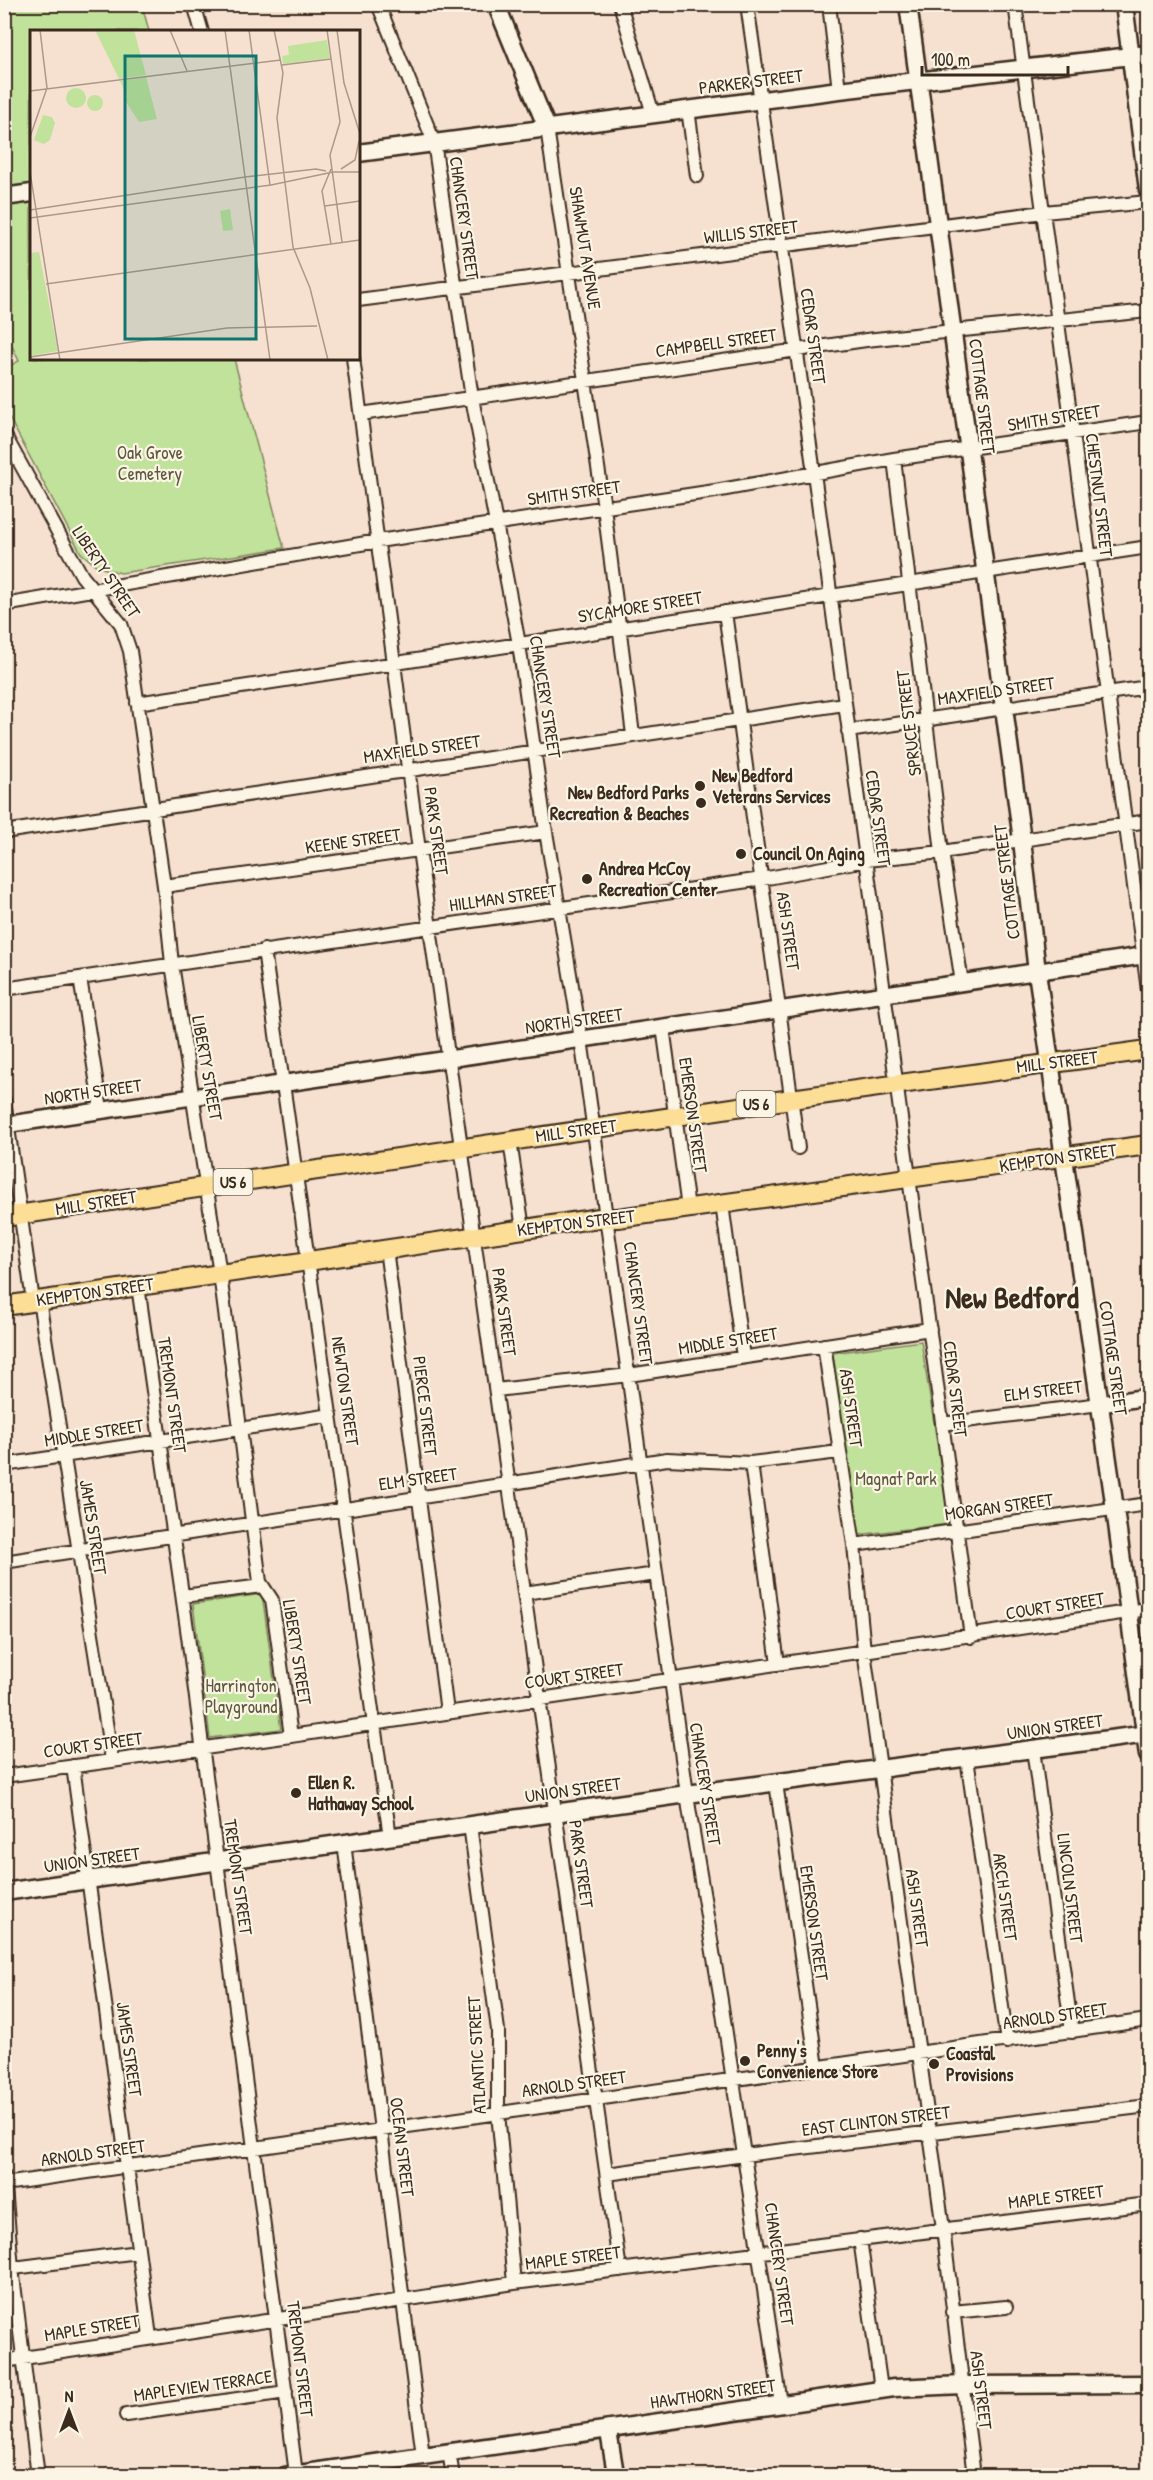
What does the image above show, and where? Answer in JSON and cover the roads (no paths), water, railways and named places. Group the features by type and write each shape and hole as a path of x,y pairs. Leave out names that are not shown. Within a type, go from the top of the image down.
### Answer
{"main road":[{"name":"SHAWMUT AVENUE","path":"496,4 547,128"},
{"name":"COTTAGE STREET","path":"908,4 1022,840 1037,972 1149,1755"},
{"path":"1124,4 1149,190"},
{"name":"PARKER STREET","path":"360,153 839,90 1149,54"},
{"path":"4,197 30,193"},
{"name":"MILL STREET","path":"13,1216 791,1099 1149,1050"},
{"name":"KEMPTON STREET","path":"4,1306 523,1229 1149,1145"},
{"name":"UNION STREET","path":"4,1892 687,1794 1147,1734"},
{"name":"HAWTHORN STREET","path":"291,2475 881,2390 963,2385 1149,2384"}],"street":[{"path":"194,4 201,30"},
{"name":"CHANCERY STREET","path":"378,4 434,142 472,398 519,645 546,832 561,908 608,1218 687,1794 733,2079 781,2404"},
{"path":"620,4 653,114"},
{"name":"CEDAR STREET","path":"747,4 797,349 971,1636"},
{"path":"829,4 839,90"},
{"name":"CHESTNUT STREET","path":"1015,4 1026,69 1107,693 1149,990"},
{"path":"688,110 697,176"},
{"name":"SHAWMUT AVENUE","path":"547,128 604,507"},
{"name":"WILLIS STREET","path":"360,300 1044,212 1149,202"},
{"name":"CAMPBELL STREET","path":"361,414 797,349 1149,311"},
{"name":"PARK STREET","path":"353,360 410,769 419,850 620,2270"},
{"name":"SMITH STREET","path":"4,605 378,541 715,491 894,459 1149,422"},
{"name":"LIBERTY STREET","path":"4,434 62,542 91,589 118,618 124,629 130,651 164,886 172,964 220,1274 262,1586 272,1599 291,1736"},
{"name":"SPRUCE STREET","path":"894,459 942,852 962,983"},
{"path":"604,507 633,735"},
{"name":"SYCAMORE STREET","path":"137,703 1149,547"},
{"name":"ASH STREET","path":"726,612 798,1148"},
{"name":"MAXFIELD STREET","path":"848,731 1149,687"},
{"name":"MAXFIELD STREET","path":"4,832 844,704"},
{"name":"HILLMAN STREET","path":"4,989 762,879 866,860 942,852 1149,821"},
{"name":"KEENE STREET","path":"164,886 546,832"},
{"name":"NEWTON STREET","path":"264,950 390,1837"},
{"name":"NORTH STREET","path":"6,1125 1146,956"},
{"path":"80,978 101,1110"},
{"name":"EMERSON STREET","path":"663,1027 688,1208"},
{"name":"JAMES STREET","path":"4,1100 13,1216 36,1301 64,1455 112,1760"},
{"path":"510,1141 523,1229"},
{"path":"722,1204 743,1357"},
{"name":"PIERCE STREET","path":"386,1249 447,1712"},
{"name":"TREMONT STREET","path":"138,1286 183,1596 255,2148 286,2392 291,2475"},
{"name":"MIDDLE STREET","path":"496,1390 629,1375 930,1329"},
{"name":"ASH STREET","path":"824,1345 854,1545 864,1651 943,2229 974,2475"},
{"name":"ELM STREET","path":"942,1424 1149,1397"},
{"name":"MIDDLE STREET","path":"4,1464 331,1415"},
{"name":"ELM STREET","path":"4,1562 683,1458 751,1463 839,1452"},
{"path":"751,1463 778,1664"},
{"name":"MORGAN STREET","path":"854,1545 1149,1504"},
{"path":"525,1593 656,1574"},
{"path":"183,1596 262,1586"},
{"name":"COURT STREET","path":"4,1776 375,1724 1149,1609"},
{"name":"LINCOLN STREET","path":"1033,1749 1072,2032"},
{"name":"ARCH STREET","path":"967,1758 1007,2042"},
{"name":"JAMES STREET","path":"73,1766 150,2337"},
{"name":"EMERSON STREET","path":"776,1783 818,2067"},
{"name":"ATLANTIC STREET","path":"470,1825 498,2030 498,2113 514,2283"},
{"name":"OCEAN STREET","path":"344,1843 423,2456"},
{"name":"ARNOLD STREET","path":"5,2181 255,2148 1149,2020"},
{"name":"EAST CLINTON STREET","path":"607,2174 1149,2106"},
{"path":"5,2181 8,2269 23,2358 38,2475"},
{"name":"MAPLE STREET","path":"4,2361 514,2283 1149,2204"},
{"path":"860,2240 881,2390"},
{"path":"8,2269 138,2252"},
{"path":"952,2312 1006,2307"},
{"name":"MAPLEVIEW TERRACE","path":"126,2415 286,2392"},
{"path":"608,2429 616,2475"},
{"path":"449,2452 453,2475"}],"place":[{"name":"New Bedford Veterans Services","path":"700,786"},
{"name":"New Bedford Parks Recreation & Beaches","path":"701,803"},
{"name":"Council On Aging","path":"741,854"},
{"name":"Andrea McCoy Recreation Center","path":"587,879"},
{"name":"Ellen R. Hathaway School","path":"296,1793"},
{"name":"Penny's Convenience Store","path":"745,2061"},
{"name":"Coastal Provisions","path":"934,2064"}],"district":[{"name":"New Bedford","path":"1012,1298"}],"park label":[{"name":"Oak Grove Cemetery","path":"150,463"},
{"name":"Magnat Park","path":"896,1479"},
{"name":"Harrington Playground","path":"241,1696"}]}
